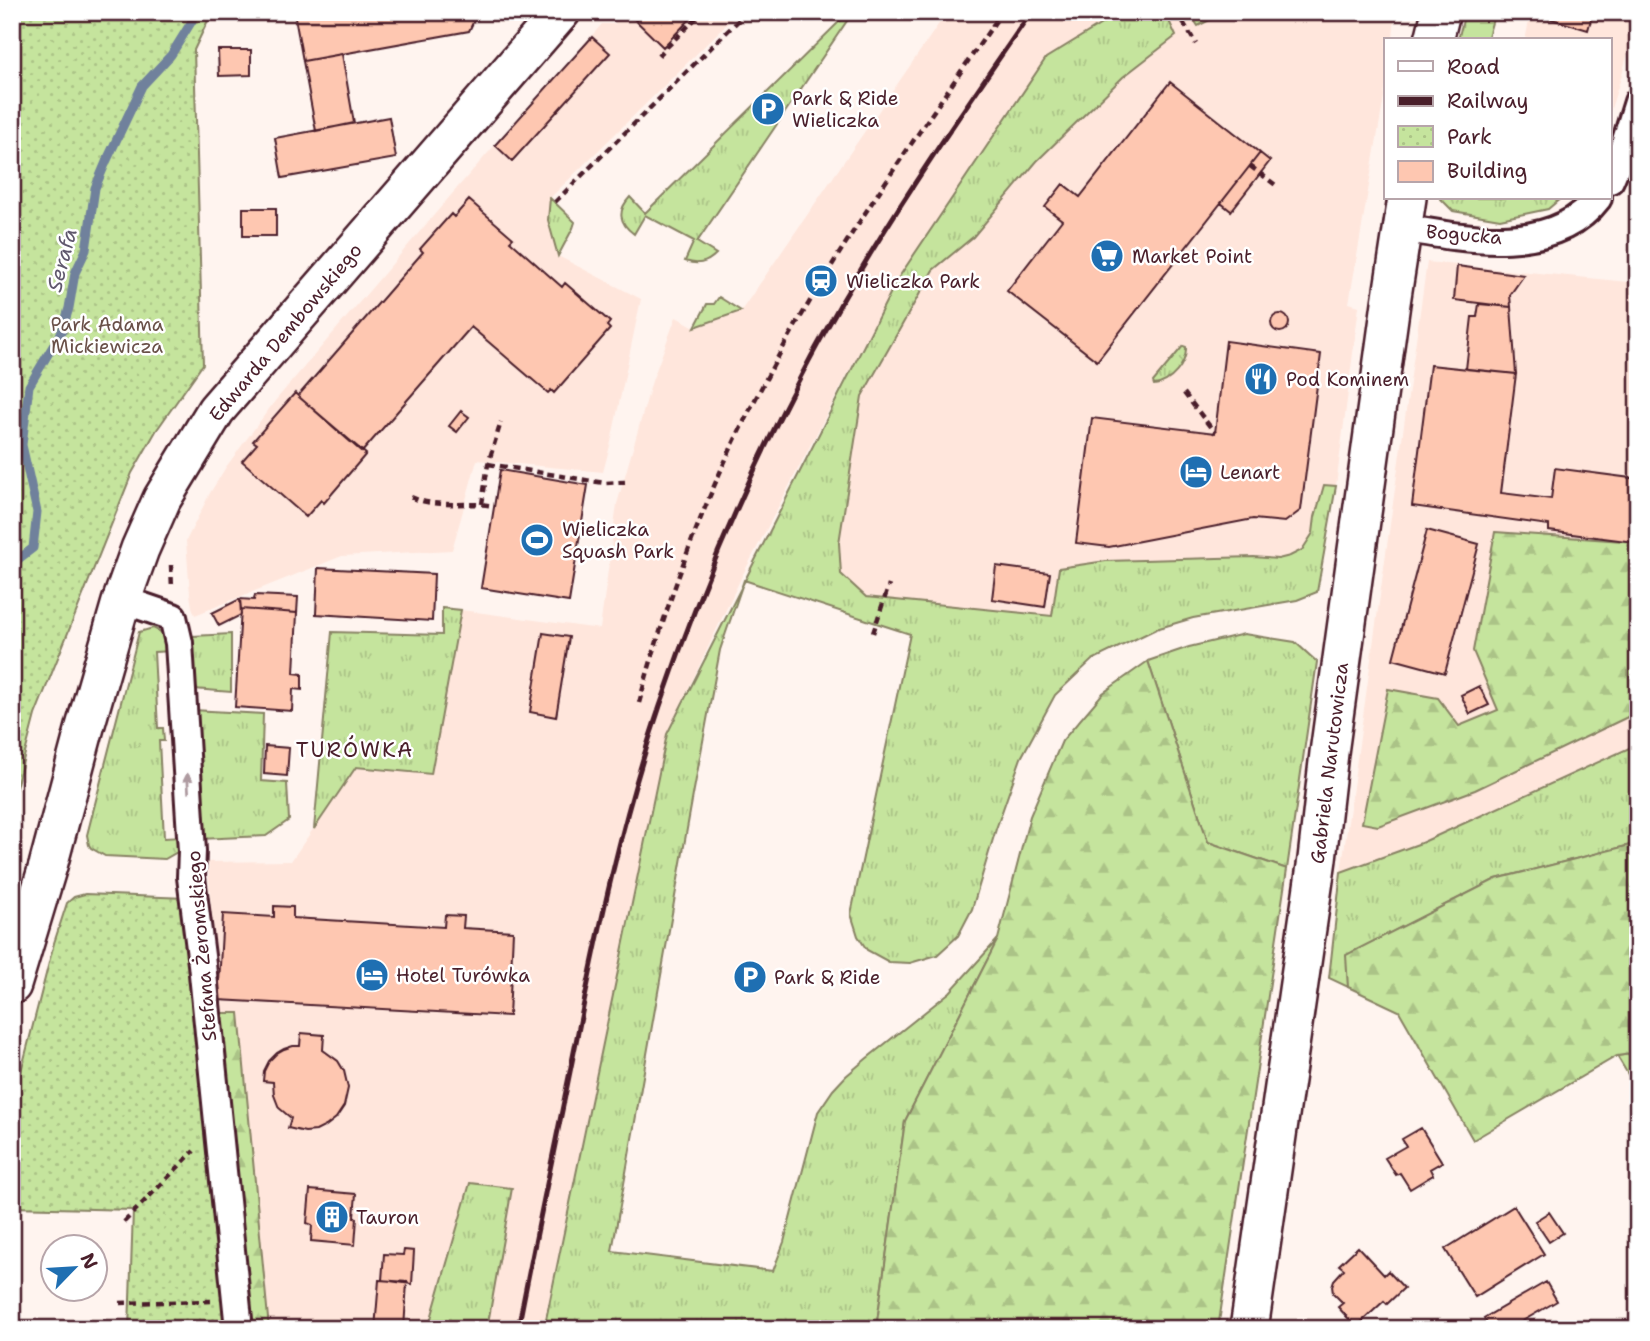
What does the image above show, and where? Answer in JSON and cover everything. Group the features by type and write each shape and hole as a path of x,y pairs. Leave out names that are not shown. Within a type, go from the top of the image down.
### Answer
{"street":[{"name":"Edwarda Dembowskiego","path":"12,985 121,603 162,499 216,410 561,12"},
{"path":"1434,38 1441,12"},
{"path":"1612,175 1638,102"},
{"name":"Bogucka","path":"1405,213 1444,236 1493,240 1551,232 1574,220 1596,200"},
{"name":"Gabriela Narutowicza","path":"1248,1329 1315,873 1329,753 1405,213"},
{"path":"121,603 141,606 173,617"},
{"name":"Stefana Żeromskiego","path":"173,617 179,643 192,851 191,877 239,1329"}],"path":[{"path":"658,56 702,12"},
{"path":"555,202 747,12"},
{"path":"639,703 655,645 683,565 706,506 755,399 839,253 1002,12"},
{"path":"1177,12 1196,44"},
{"path":"1250,166 1277,186"},
{"path":"1184,393 1215,433"},
{"path":"482,504 488,464 501,422"},
{"path":"488,464 604,483 625,482"},
{"path":"411,497 424,503 494,506"},
{"path":"171,562 173,617"},
{"path":"873,633 889,585"},
{"path":"124,1222 218,1126"},
{"path":"120,1303 237,1300"}],"shaded area":[{"path":"615,12 739,12 550,198 548,220 558,256 641,299 603,472 477,460 452,550 342,556 195,615 190,594 186,541 226,467 275,401 458,187 602,24 615,24"},
{"path":"947,12 1121,12 1046,58 897,280 741,578 667,734 543,1329 487,1329 512,1188 471,1183 428,1329 269,1329 239,1014 217,1013 208,862 291,861 356,767 431,774 461,610 600,629 617,504 652,381 676,317 695,327 741,311"},
{"path":"1165,12 1395,12 1393,38 1384,38 1384,97 1349,303 1359,306 1336,486 1317,592 1297,600 1193,618 1156,629 866,597 841,574 839,543 862,396 933,270 973,237 1037,161 1123,77 1176,37"},
{"path":"1531,12 1638,12 1612,106 1612,38 1525,38"},
{"path":"1427,262 1638,283 1638,744 1421,843 1341,872"}],"green space":[{"name":"Park Adama Mickiewicza","path":"12,12 212,12 194,50 203,364 156,431 132,473 35,715 12,803"},
{"path":"849,12 853,12 697,242 716,254 701,263 685,261 694,241 645,215 634,234 625,226 622,212 630,197 645,213"},
{"path":"1121,12 1165,12 1176,36 1123,77 1037,161 973,237 933,270 862,396 839,543 841,574 866,597 1052,616 1059,568 1106,561 1254,557 1278,559 1290,556 1302,550 1313,533 1324,485 1336,486 1317,592 1297,600 1193,618 1156,629 1092,660 1055,695 1021,758 972,909 958,936 937,955 910,963 889,962 867,950 858,936 851,914 910,634 745,580 897,280 1046,58"},
{"path":"1189,12 1225,12 1198,26"},
{"path":"1465,12 1495,12 1488,38 1458,38"},
{"path":"550,198 575,222 558,256 548,220"},
{"path":"1442,200 1559,200 1548,209 1500,219 1453,211"},
{"path":"719,297 741,311 695,327 707,304 714,304"},
{"path":"1183,346 1186,347 1186,353 1177,372 1166,381 1154,385 1153,382"},
{"path":"1495,532 1638,542 1638,712 1475,790 1378,826 1362,823 1388,689 1438,698 1459,726 1498,710 1473,651"},
{"path":"742,586 720,650 612,1251 773,1271 784,1242 818,1112 846,1076 950,992 998,939 905,1121 876,1329 544,1329 667,734"},
{"path":"442,608 461,610 431,774 356,767 314,829 332,632 442,635"},
{"path":"153,628 165,634 172,651 154,652 158,728 163,728 164,741 159,741 164,838 182,837 177,852 165,859 105,856 91,848 87,835 139,632"},
{"path":"231,634 231,692 194,689 193,636"},
{"path":"1244,634 1295,642 1317,662 1287,869 1208,842 1148,661 1189,647"},
{"path":"1148,661 1208,842 1287,869 1218,1329 876,1329 905,1121 998,939 1030,816 1062,741 1103,693"},
{"path":"193,710 263,714 261,781 287,783 289,820 266,836 200,839"},
{"path":"1638,744 1638,843 1496,879 1347,955 1348,987 1329,978 1341,872 1421,843"},
{"path":"1638,843 1638,1053 1617,1056 1473,1140 1399,1011 1348,987 1346,955 1496,879"},
{"path":"85,894 186,898 229,1329 129,1329 133,1210 12,1207 12,1097 15,1095 67,903 74,897"},
{"path":"217,1013 239,1013 269,1329 250,1329"},
{"path":"1638,1053 1638,1091 1617,1056"},
{"path":"470,1183 512,1188 487,1329 428,1329"}],"building":[{"path":"294,12 478,12 469,31 303,61"},
{"path":"627,12 697,12 663,47"},
{"path":"1549,12 1593,12 1588,30 1548,18"},
{"path":"592,37 610,53 512,161 495,145"},
{"path":"218,50 251,50 251,75 219,76"},
{"path":"342,54 354,123 316,131 303,61"},
{"name":"Market Point","path":"1170,82 1260,153 1097,361 1007,291 1062,220 1045,207 1063,184 1080,197"},
{"path":"389,117 396,158 282,178 275,138"},
{"path":"1260,153 1270,161 1231,211 1221,203"},
{"path":"469,200 513,238 510,241 562,287 565,283 610,322 607,326 610,329 554,393 551,390 548,393 471,327 362,452 298,396 423,252 420,249 451,214 454,217"},
{"path":"243,208 276,208 276,236 243,236"},
{"path":"1457,266 1524,275 1510,295 1511,307 1454,300"},
{"path":"1479,304 1511,307 1516,374 1466,369 1472,317 1477,317"},
{"path":"1280,314 1286,317 1289,323 1286,329 1280,332 1274,329 1271,323 1274,317"},
{"name":"Lenart","path":"1226,341 1321,354 1301,510 1285,522 1253,519 1109,547 1076,543 1092,418 1215,433"},
{"path":"1430,365 1516,374 1501,493 1551,499 1555,468 1638,479 1634,542 1549,531 1549,525 1412,506"},
{"path":"295,393 366,454 324,503 321,500 306,517 242,461 257,444 253,441"},
{"path":"461,411 469,417 457,432 449,426"},
{"path":"500,470 588,485 569,602 481,588"},
{"path":"1427,530 1479,544 1445,673 1393,659"},
{"path":"996,566 1050,573 1045,607 992,599"},
{"path":"318,568 434,574 432,621 316,614"},
{"path":"255,595 298,597 297,613 241,609 240,599 254,600"},
{"path":"240,599 241,615 219,626 212,613"},
{"path":"241,609 297,613 294,673 302,674 302,690 293,689 292,711 235,707"},
{"path":"543,633 569,637 556,717 530,712"},
{"path":"1479,686 1489,705 1470,714 1461,695"},
{"path":"265,746 289,748 287,776 264,774"},
{"path":"274,906 293,907 293,918 444,927 445,915 464,916 463,928 513,931 509,1016 218,1000 223,914 274,917"},
{"path":"301,1033 324,1035 323,1050 338,1061 344,1071 348,1088 344,1106 336,1118 316,1131 305,1132 288,1128 291,1118 279,1108 273,1082 263,1081 269,1061 284,1049 300,1046"},
{"path":"1421,1128 1442,1162 1430,1169 1433,1175 1410,1189 1400,1173 1396,1175 1385,1158 1406,1146 1402,1139"},
{"name":"Tauron","path":"310,1190 356,1194 355,1245 311,1241 312,1225 307,1223"},
{"path":"1514,1206 1544,1254 1475,1297 1445,1249"},
{"path":"1549,1212 1563,1233 1549,1242 1535,1221"},
{"path":"1358,1247 1384,1275 1388,1271 1404,1288 1387,1304 1384,1301 1356,1327 1338,1307 1343,1303 1333,1293 1332,1286 1344,1269 1339,1265"},
{"path":"404,1250 414,1251 412,1284 382,1280 384,1254 403,1255"},
{"path":"379,1280 407,1282 404,1329 375,1329"},
{"path":"1546,1282 1557,1301 1509,1329 1490,1329 1484,1318"}],"waterway":[{"name":"Serafa","path":"12,564 33,548 37,512 22,445 29,386 62,331 75,273 86,250 95,188 106,162 142,86 171,55 192,21 194,12"}],"railway":[{"path":"518,1329 622,832 646,748 681,647 753,472 809,360 910,191 1031,12"}],"place":[{"name":"Park & Ride Wieliczka","path":"768,109"},
{"name":"Market Point","path":"1107,256"},
{"name":"Wieliczka Park","path":"821,281"},
{"name":"Pod Kominem","path":"1261,379"},
{"name":"Lenart","path":"1196,472"},
{"name":"Wieliczka Squash Park","path":"537,540"},
{"name":"Hotel Turówka","path":"372,975"},
{"name":"Park & Ride","path":"750,977"},
{"name":"Tauron","path":"332,1217"}],"district":[{"name":"TURÓWKA","path":"355,750"}]}
